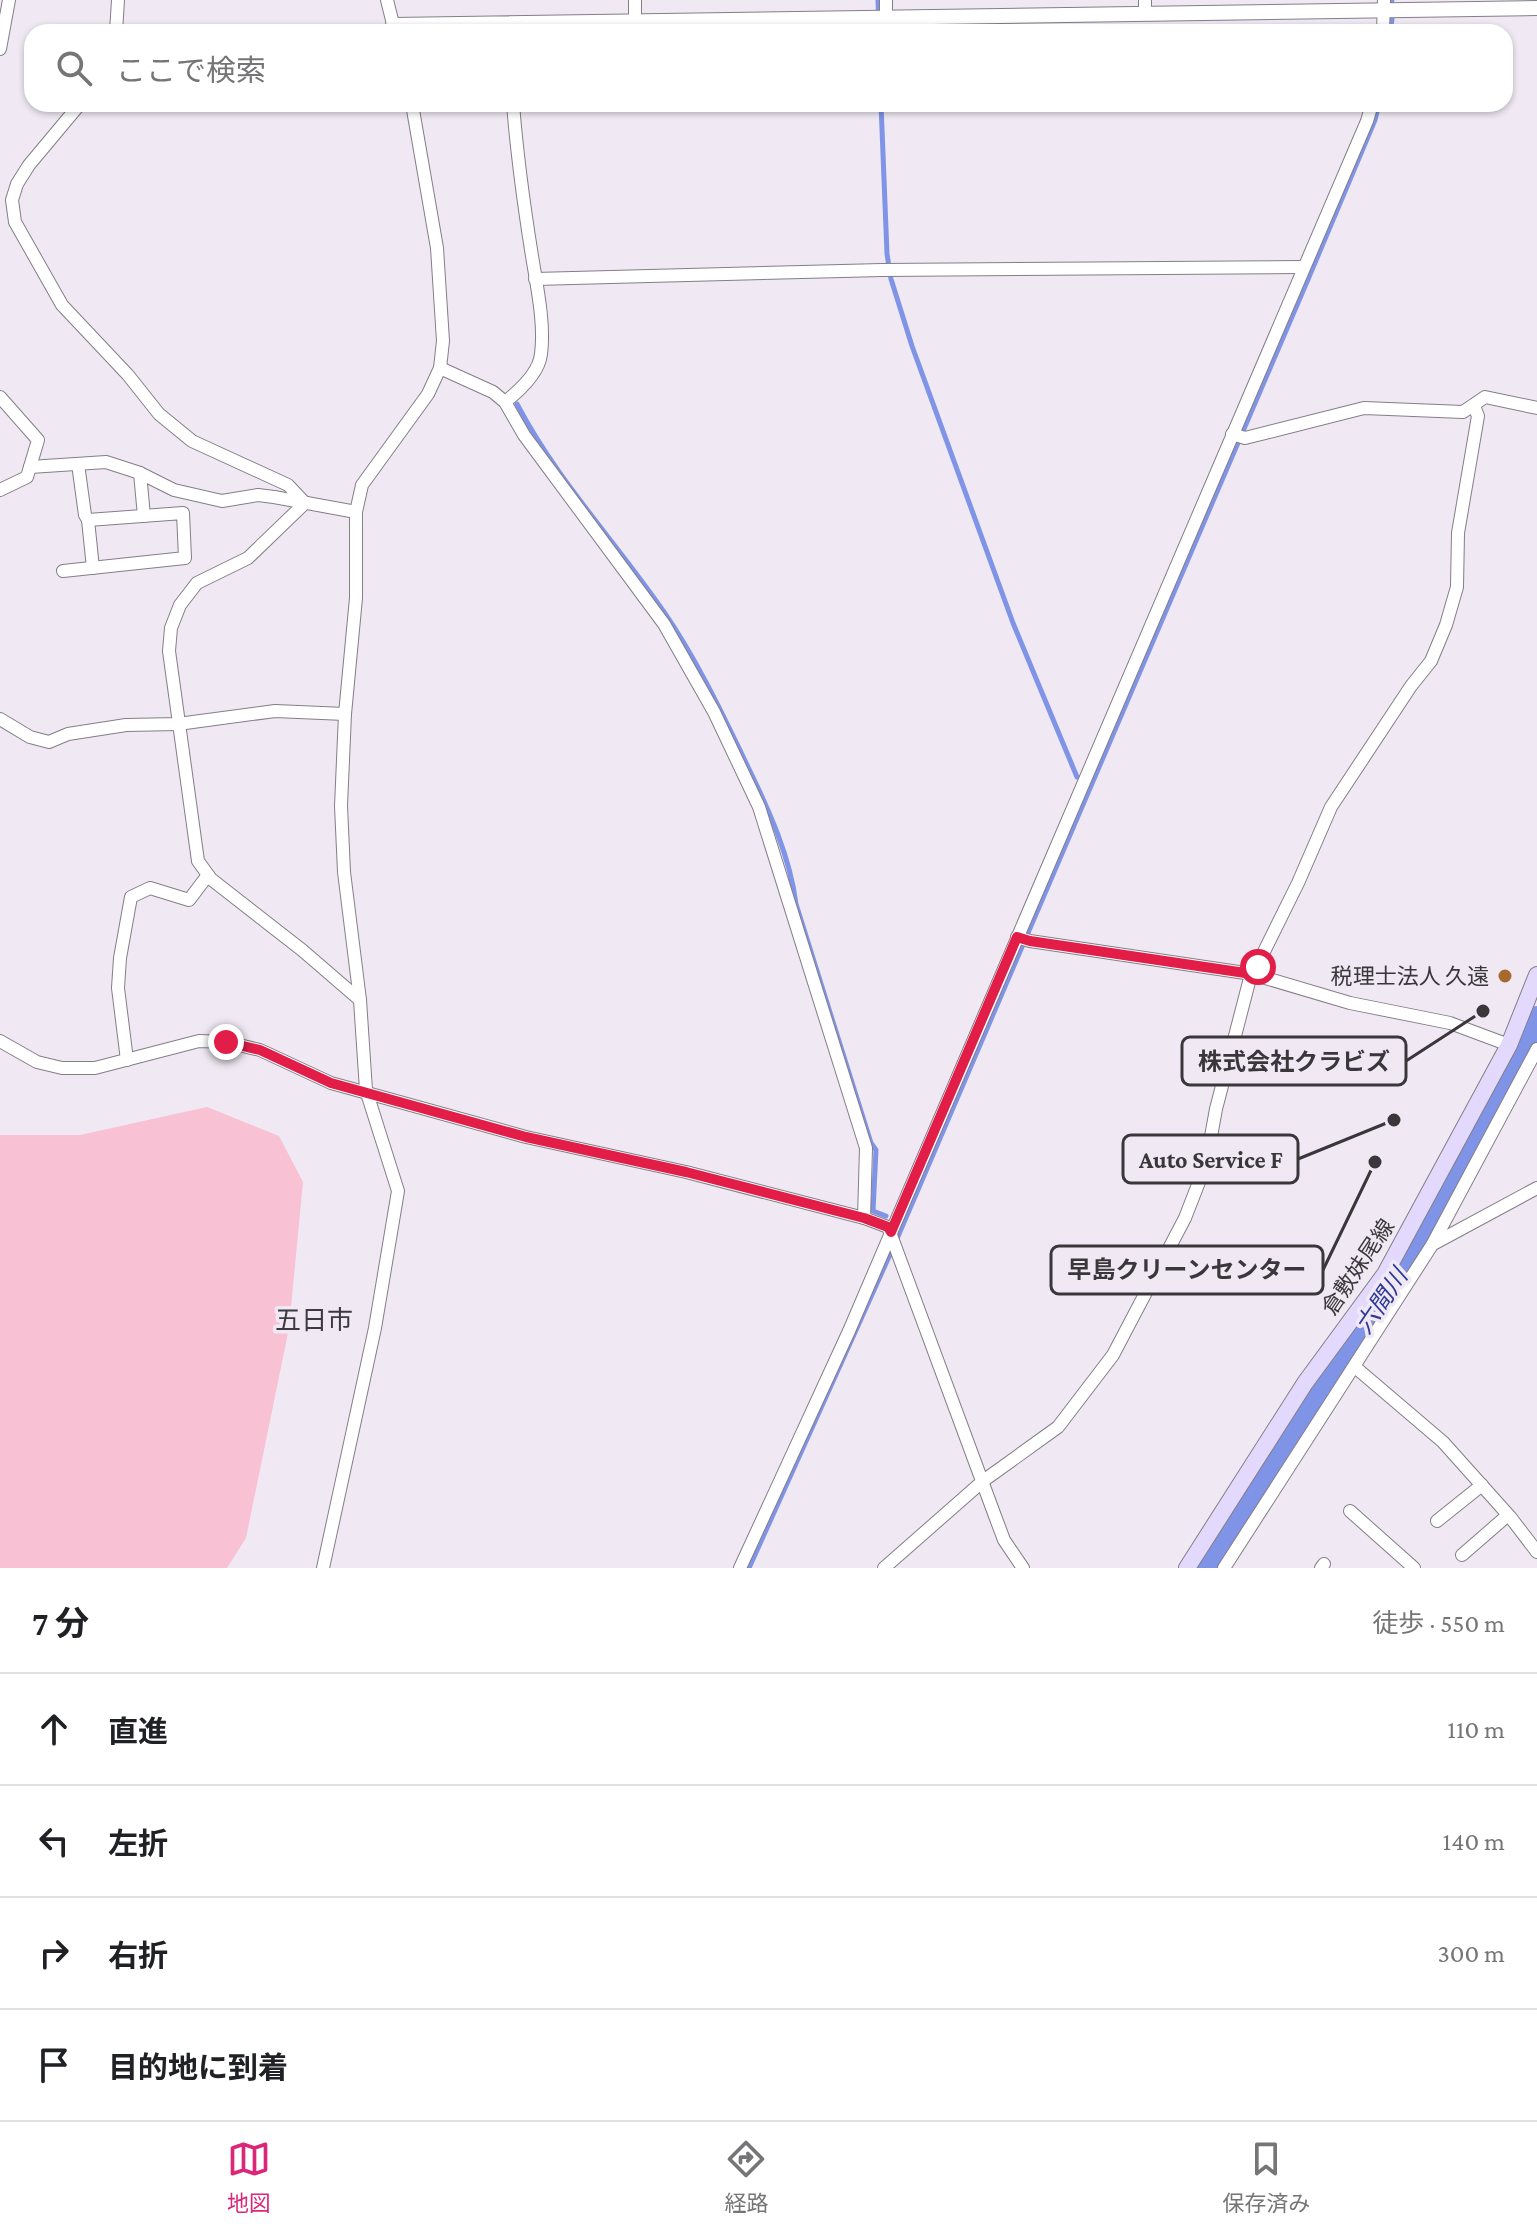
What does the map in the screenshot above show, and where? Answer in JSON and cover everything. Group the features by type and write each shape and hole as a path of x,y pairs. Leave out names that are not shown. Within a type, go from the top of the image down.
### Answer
{"main road":[{"name":"倉敷妹尾線","path":"1187,1568 1305,1383 1412,1232 1509,1045 1537,975"}],"street":[{"path":"0,49 9,0"},
{"path":"116,24 118,0"},
{"path":"387,0 393,24"},
{"path":"635,0 635,20"},
{"path":"881,18 886,0"},
{"path":"561,24 635,20 881,18 1145,7 1537,8"},
{"path":"73,112 29,165 17,184 12,200 15,222 62,305 128,375 159,414 192,441 288,485 305,503"},
{"path":"323,1568 375,1328 398,1191 366,1090 360,1000 343,859 341,806 345,714 356,598 356,512 362,485 428,394 440,368 442,307 437,248 413,112"},
{"path":"505,402 517,393 541,357 535,279 517,159 514,112"},
{"path":"740,1568 894,1240 1238,436 1304,267 1370,112"},
{"path":"535,279 888,270 1304,267"},
{"path":"440,368 493,392 505,402 524,435 664,624 714,712 759,807 866,1148 864,1218"},
{"path":"0,397 38,440 27,477 0,490"},
{"path":"1238,436 1364,408 1463,412 1485,397 1537,408"},
{"path":"884,1568 983,1481 1058,1427 1113,1355 1185,1218 1206,1164 1216,1109 1252,974 1285,911 1331,807 1431,661 1446,625 1457,587 1458,533 1478,416 1474,406"},
{"path":"30,467 106,462 140,473 174,490 222,501 258,495 356,512"},
{"path":"78,464 93,568"},
{"path":"140,473 144,516"},
{"path":"305,503 248,558 197,583 180,605 171,628 169,651 198,861 208,875 360,1000"},
{"path":"63,571 185,558 183,513 88,520"},
{"path":"0,719 30,737 49,742 68,734 126,725 178,724 275,711 345,714"},
{"path":"127,1060 118,988 131,897 150,888 189,900 208,875"},
{"path":"1023,939 1252,974 1350,1003 1450,1023 1509,1045"},
{"path":"0,1041 37,1062 62,1068 95,1068 199,1041 226,1042 260,1050 331,1083 366,1090 526,1137 686,1172 888,1227 1004,1540 1023,1568"},
{"path":"1224,1568 1355,1367 1430,1244 1537,1049"},
{"path":"1430,1244 1537,1188"},
{"path":"1355,1367 1443,1442 1537,1552"},
{"path":"1437,1521 1482,1485"},
{"path":"1350,1511 1414,1568"},
{"path":"1462,1555 1508,1515"}],"shaded area":[{"path":"207,1107 279,1136 303,1182 289,1328 246,1538 227,1568 0,1568 0,1135 80,1135"}],"waterway":[{"path":"878,0 879,24"},
{"path":"1391,24 1392,19"},
{"path":"881,112 887,254 891,279 912,346 1013,623 1077,777"},
{"path":"896,1241 1377,112"},
{"path":"517,404 550,458 646,586 688,649 764,800 784,851 796,904 871,1143 876,1150 873,1211 886,1216"},
{"name":"六間川","path":"1203,1568 1284,1440 1419,1243 1537,1020"},
{"path":"749,1568 892,1250"}],"place":[{"name":"税理士法人 久遠","path":"1505,976"},
{"name":"株式会社クラビズ","path":"1483,1011"},
{"name":"Auto Service F","path":"1394,1120"},
{"name":"早島クリーンセンター","path":"1375,1162"}],"district":[{"name":"五日市","path":"314,1320"}],"route":[{"path":"226,1042 260,1050 331,1083 366,1090 526,1137 686,1172 864,1218 888,1227 891,1232 1017,937 1252,974 1258,967"}]}
